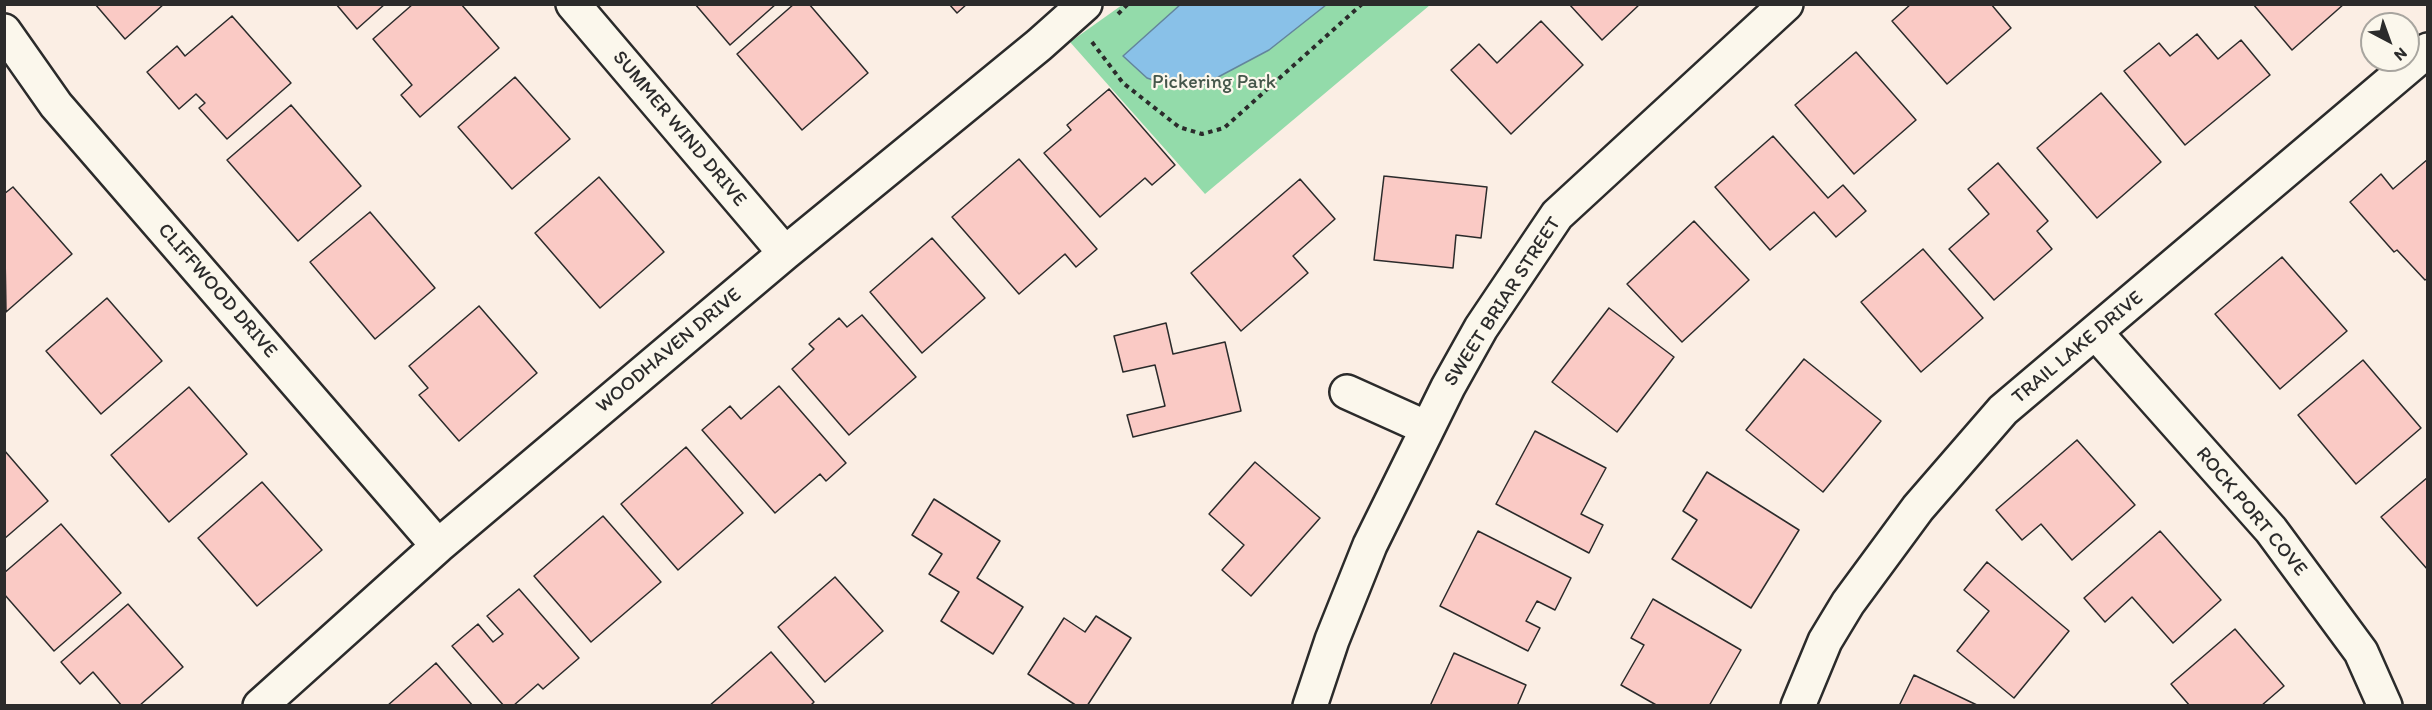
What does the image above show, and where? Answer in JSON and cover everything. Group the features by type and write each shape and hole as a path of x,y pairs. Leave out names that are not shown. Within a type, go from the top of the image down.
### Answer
{"street":[{"name":"SUMMER WIND DRIVE","path":"573,4 785,253"},
{"name":"WOODHAVEN DRIVE","path":"260,705 438,546 785,253 1040,45 1085,4"},
{"name":"SWEET BRIAR STREET","path":"1310,705 1332,640 1370,545 1428,428 1481,328 1557,215 1786,4"},
{"name":"CLIFFWOOD DRIVE","path":"4,30 56,105 438,546"},
{"name":"TRAIL LAKE DRIVE","path":"1798,705 1826,641 1848,603 1918,508 2003,410 2427,50"},
{"name":"ROCK PORT COVE","path":"2096,333 2271,530 2361,652 2385,705"},
{"path":"1347,392 1428,428"}],"path":[{"path":"1090,40 1123,83 1179,127 1202,134 1224,128 1362,4"}],"green space":[{"name":"Pickering Park","path":"1122,5 1430,5 1205,194 1070,42"}],"water":[{"path":"1181,4 1326,5 1269,50 1205,84 1177,88 1147,78 1123,56"}],"building":[{"path":"95,4 164,4 125,39"},
{"path":"336,4 385,4 357,29"},
{"path":"413,4 461,4 499,48 420,117 401,95 412,85 373,39"},
{"path":"695,4 776,4 730,45"},
{"path":"794,4 809,4 868,73 802,130 737,54"},
{"path":"949,4 967,4 957,13"},
{"path":"1569,4 1640,4 1602,40"},
{"path":"1911,4 1991,4 2011,28 1947,84 1892,21"},
{"path":"2253,4 2344,4 2292,50"},
{"path":"232,16 291,83 227,139 199,108 205,103 196,94 179,109 147,72 177,46 185,56"},
{"path":"1541,21 1583,65 1511,134 1451,70 1479,44 1497,63"},
{"path":"2197,34 2218,59 2241,40 2270,75 2185,145 2124,71 2159,43 2170,56"},
{"path":"1856,52 1916,120 1854,174 1795,105"},
{"path":"515,77 570,139 512,189 458,127"},
{"path":"1109,89 1175,165 1152,185 1145,178 1100,217 1044,153 1071,130 1067,125"},
{"path":"2101,93 2161,162 2097,218 2037,148"},
{"path":"291,105 361,186 298,241 227,160"},
{"path":"1773,136 1828,198 1843,185 1866,211 1836,237 1814,212 1770,250 1715,187"},
{"path":"1019,159 1097,249 1076,267 1065,254 1019,294 952,217"},
{"path":"2428,159 2428,278 2425,280 2397,250 2394,252 2350,202 2381,174 2393,189"},
{"path":"1998,163 2048,221 2037,231 2052,249 1994,300 1949,249 1989,214 1968,189"},
{"path":"1384,176 1487,187 1481,238 1456,235 1453,268 1374,260"},
{"path":"599,177 664,252 600,308 535,233"},
{"path":"1300,179 1335,219 1293,256 1308,273 1241,331 1191,273"},
{"path":"13,187 72,254 6,312 4,194"},
{"path":"370,212 435,288 375,339 310,262"},
{"path":"1694,221 1749,280 1682,342 1627,284"},
{"path":"932,238 985,298 922,353 870,292"},
{"path":"1923,249 1983,318 1921,372 1861,302"},
{"path":"2282,257 2347,331 2280,389 2215,314"},
{"path":"107,298 162,361 101,414 46,351"},
{"path":"479,306 537,373 459,441 419,395 428,388 409,366"},
{"path":"1609,308 1674,357 1617,432 1552,382"},
{"path":"862,315 916,377 849,435 792,369 814,349 809,344 839,318 847,327"},
{"path":"1166,323 1173,354 1225,342 1241,411 1133,437 1127,415 1165,406 1155,365 1123,372 1114,336"},
{"path":"1804,359 1881,421 1823,492 1746,430"},
{"path":"2363,360 2421,428 2356,484 2298,415"},
{"path":"779,386 846,463 826,481 820,474 775,513 702,430 730,406 741,419"},
{"path":"189,387 247,454 169,522 111,455"},
{"path":"1535,431 1606,468 1581,514 1603,525 1589,553 1496,504"},
{"path":"2077,440 2135,505 2072,560 2041,524 2022,540 1996,510"},
{"path":"686,447 743,513 678,570 621,504"},
{"path":"4,450 48,501 4,539"},
{"path":"1255,462 1320,518 1251,596 1222,570 1244,545 1209,514"},
{"path":"1707,472 1799,530 1751,608 1672,559 1697,520 1683,511"},
{"path":"2428,477 2428,570 2381,517"},
{"path":"262,482 322,550 257,606 198,538"},
{"path":"934,499 1000,541 977,578 1023,607 993,654 941,621 959,592 929,574 942,554 912,535"},
{"path":"603,516 661,582 591,642 534,576"},
{"path":"61,524 121,593 54,651 4,594 4,573"},
{"path":"1478,531 1571,578 1555,610 1537,601 1526,621 1540,628 1528,651 1440,606"},
{"path":"2160,531 2221,600 2173,643 2132,597 2105,622 2084,598"},
{"path":"1987,562 2069,631 2014,698 1957,651 1989,611 1964,590"},
{"path":"835,577 883,631 825,682 778,627"},
{"path":"519,589 579,658 543,689 538,684 513,706 504,706 452,646 478,624 493,642 503,634 487,616"},
{"path":"1653,599 1741,650 1709,706 1658,706 1621,685 1644,645 1631,638"},
{"path":"128,604 183,667 139,706 122,706 93,672 80,684 61,662"},
{"path":"1096,616 1131,638 1087,706 1077,706 1028,674 1064,618 1085,632"},
{"path":"2235,629 2284,686 2261,706 2190,706 2171,684"},
{"path":"771,652 814,702 810,706 709,706"},
{"path":"1454,653 1526,685 1517,706 1430,706"},
{"path":"436,663 473,706 387,706"},
{"path":"1914,675 1979,706 1899,706"}]}
